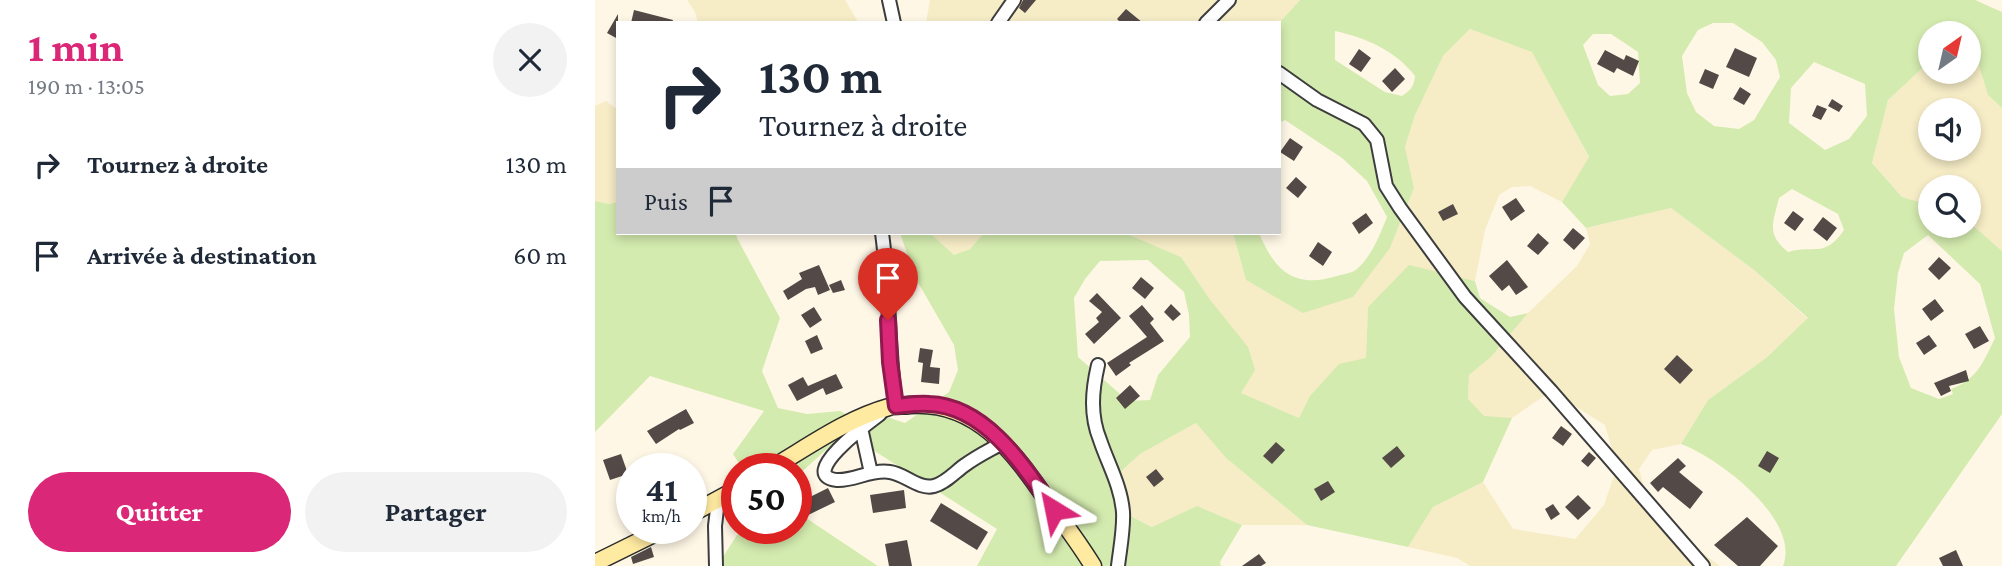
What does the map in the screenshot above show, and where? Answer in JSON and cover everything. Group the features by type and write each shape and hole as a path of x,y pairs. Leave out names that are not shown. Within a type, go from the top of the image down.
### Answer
{"main road":[{"path":"797,453 849,423 894,406 930,404 949,408 984,426 1024,467 1093,566"},
{"path":"707,505 721,498"},
{"path":"595,563 634,544"}],"street":[{"path":"889,0 894,21"},
{"path":"999,21 1014,0"},
{"path":"1212,21 1229,0"},
{"path":"1281,74 1317,100 1364,124 1377,140 1387,186 1465,298 1551,391 1703,566"},
{"path":"882,235 894,406 861,428 829,460 825,473 835,480 887,471 902,474 923,486 932,487 1002,443"},
{"path":"1098,365 1093,386 1092,409 1099,438 1115,477 1123,512 1118,566"},
{"path":"861,428 871,472"},
{"path":"716,566 717,500"}],"shaded area":[{"path":"687,0 845,0 857,20 697,21"},
{"path":"930,0 1300,0 1281,21 926,21"},
{"path":"1470,29 1533,52 1589,158 1562,202 1530,186 1512,187 1499,195 1485,230 1475,281 1409,266 1368,307 1366,358 1310,396 1299,418 1241,393 1211,301 1181,257 1130,235 1234,235 1246,280 1302,312 1390,248 1414,188 1405,147 1415,115 1443,56"},
{"path":"1918,72 1918,84 1981,84 1981,72 1988,95 2002,108 2002,251 1981,233 1981,175 1918,175 1918,202 1902,197 1872,163 1888,100"},
{"path":"606,101 616,108 616,202 609,204 595,201 595,106"},
{"path":"1671,208 1754,270 1808,319 1766,358 1708,400 1681,444 1652,450 1639,469 1649,506 1663,524 1720,566 1470,566 1457,558 1408,547 1433,507 1483,482 1513,529 1575,539 1604,505 1617,467 1605,425 1551,391 1512,418 1484,417 1468,399 1469,375 1491,357 1528,313 1577,266 1590,244 1586,228"},
{"path":"932,235 982,235 970,249 954,255"},
{"path":"1196,423 1226,458 1307,525 1242,525 1197,506 1153,527 1123,512 1115,477 1140,454"}],"green space":[{"path":"1300,0 1975,0 2002,12 2002,108 1988,95 1981,72 1981,21 1918,21 1918,72 1888,100 1872,163 1902,197 1918,202 1918,238 1924,238 1904,253 1898,273 1894,309 1899,357 1911,388 1939,399 1953,394 1951,389 1968,380 1979,369 1995,338 1980,284 1931,238 1981,238 1981,233 2002,251 2002,414 1896,566 1783,566 1785,548 1780,530 1769,511 1735,477 1697,451 1681,444 1708,400 1766,358 1808,318 1754,270 1671,208 1586,228 1562,202 1589,157 1532,52 1470,29 1443,56 1415,115 1405,147 1414,188 1390,248 1353,297 1303,313 1246,280 1234,235 1260,235 1279,267 1298,278 1322,279 1357,269 1371,251 1387,217 1367,181 1342,158 1285,120 1281,122 1281,21","holes":["1713,23 1733,23 1762,42 1776,60 1780,77 1754,120 1739,129 1714,126 1696,112 1687,93 1682,56 1698,30","1335,31 1358,37 1389,52 1407,67 1415,76 1410,90 1402,96 1385,92 1335,60","1593,34 1611,34 1638,52 1640,83 1628,94 1610,96 1598,85 1583,45","1814,62 1865,84 1867,116 1849,139 1825,150 1789,123 1791,88","1792,189 1838,214 1844,230 1831,245 1788,252 1776,239 1773,221 1779,198"]},
{"path":"595,201 616,202 616,235 736,235 780,318 762,371 778,408 807,414 840,411 860,422 884,416 905,423 949,392 958,370 954,345 916,279 901,235 932,235 954,255 970,249 982,235 1130,235 1181,257 1211,301 1248,347 1255,370 1241,393 1299,418 1310,396 1339,364 1366,358 1368,307 1409,265 1475,281 1480,298 1510,317 1528,313 1491,357 1469,375 1468,399 1484,416 1512,418 1483,482 1433,507 1408,547 1307,525 1226,458 1196,423 1140,454 1115,477 1123,512 1152,527 1197,506 1242,525 1220,562 1221,566 977,566 997,529 851,436 838,439 812,463 812,453 734,453 764,411 650,376 595,432","holes":["1148,260 1184,292 1190,337 1158,375 1150,400 1128,401 1078,357 1074,298 1100,261"]},
{"path":"812,522 878,566 717,566 731,544 812,544"}],"building":[{"path":"1023,0 1036,0 1025,13 1019,8"},
{"path":"1126,9 1141,21 1119,21 1117,19"},
{"path":"634,10 673,20 673,21 631,21"},
{"path":"618,14 616,38 607,33"},
{"path":"1735,48 1757,58 1749,77 1726,67"},
{"path":"1359,49 1371,58 1361,72 1349,64"},
{"path":"1605,50 1624,60 1626,55 1639,61 1633,76 1617,68 1614,73 1597,64"},
{"path":"1395,68 1405,79 1392,92 1382,81"},
{"path":"1705,69 1719,75 1713,89 1699,83"},
{"path":"1740,87 1751,94 1744,105 1733,99"},
{"path":"1832,99 1843,106 1839,112 1828,106"},
{"path":"1817,105 1827,109 1821,120 1812,116"},
{"path":"1290,138 1303,147 1294,161 1281,151"},
{"path":"1296,177 1307,187 1298,198 1286,188"},
{"path":"1516,198 1525,211 1511,221 1502,207"},
{"path":"1453,204 1458,214 1443,221 1438,212"},
{"path":"1793,211 1804,219 1795,231 1784,223"},
{"path":"1366,213 1373,223 1359,234 1352,223"},
{"path":"1823,217 1837,228 1827,241 1813,230"},
{"path":"1573,228 1585,238 1574,250 1563,240"},
{"path":"1538,233 1549,243 1538,255 1527,246"},
{"path":"1318,242 1332,252 1323,266 1309,256"},
{"path":"1939,257 1951,268 1939,280 1928,269"},
{"path":"1507,260 1528,287 1516,295 1509,285 1502,291 1489,276"},
{"path":"819,265 830,290 818,295 815,287 806,289 788,300 783,291 802,279 799,273"},
{"path":"1141,277 1154,288 1145,299 1132,288"},
{"path":"841,280 845,290 833,293 829,285"},
{"path":"1097,293 1121,318 1094,344 1085,334 1099,322 1096,318 1102,312 1089,301"},
{"path":"1935,299 1944,311 1931,321 1922,309"},
{"path":"1171,304 1181,314 1173,321 1164,312"},
{"path":"1142,305 1154,319 1150,323 1164,341 1129,363 1131,365 1116,376 1107,363 1147,337 1129,316"},
{"path":"814,307 822,320 810,328 801,315"},
{"path":"1980,326 1989,341 1974,349 1965,334"},
{"path":"817,335 823,349 811,354 805,341"},
{"path":"1929,335 1937,346 1924,355 1916,343"},
{"path":"920,348 933,350 930,367 940,368 939,384 921,382 923,363 918,362"},
{"path":"1677,355 1693,370 1680,384 1664,369"},
{"path":"1966,370 1969,381 1949,386 1951,391 1941,396 1934,383"},
{"path":"836,374 843,388 826,395 823,388 797,401 788,385 803,377 808,386"},
{"path":"1130,385 1140,396 1125,409 1116,398"},
{"path":"686,409 694,423 656,444 647,431"},
{"path":"1561,426 1572,434 1563,446 1552,438"},
{"path":"1276,442 1285,450 1272,464 1263,456"},
{"path":"1397,446 1405,456 1391,468 1382,458"},
{"path":"1767,451 1779,458 1770,473 1758,466"},
{"path":"1589,452 1596,458 1588,467 1581,461"},
{"path":"616,456 616,478 610,480 603,460"},
{"path":"1678,458 1686,466 1679,472 1703,492 1690,509 1663,487 1658,492 1650,483"},
{"path":"1156,469 1164,479 1154,487 1146,477"},
{"path":"1328,481 1335,492 1321,501 1314,489"},
{"path":"828,488 835,502 812,513 812,496"},
{"path":"904,490 906,508 873,513 870,495"},
{"path":"1578,495 1591,508 1578,520 1565,507"},
{"path":"941,503 988,532 977,550 930,521"},
{"path":"1553,504 1560,514 1551,520 1545,509"},
{"path":"1747,517 1778,546 1760,566 1738,566 1714,545"},
{"path":"907,540 912,566 889,566 885,544"},
{"path":"651,547 654,557 633,564 631,557"},
{"path":"1956,550 1963,566 1943,566 1939,558"},
{"path":"1259,554 1266,563 1261,566 1242,566"}],"route":[{"path":"888,320 896,406 930,404 949,408 984,426 1024,467 1054,510"}]}
